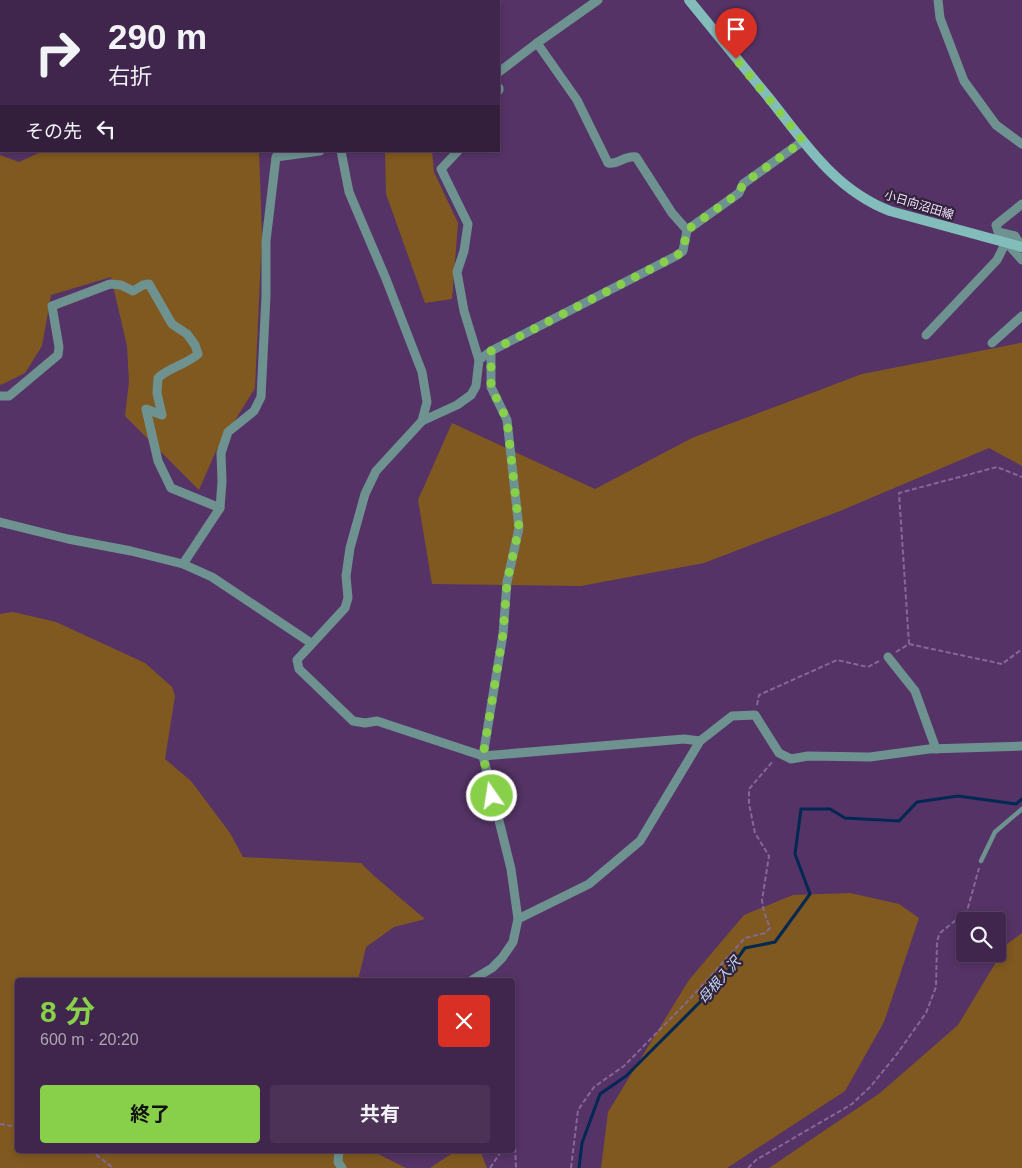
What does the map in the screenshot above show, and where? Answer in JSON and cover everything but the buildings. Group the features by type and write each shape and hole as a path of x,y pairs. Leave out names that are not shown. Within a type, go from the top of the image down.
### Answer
{"main road":[{"name":"小日向沼田線","path":"689,0 803,141 825,167 847,188 871,204 913,218 1022,246"}],"street":[{"path":"500,71 537,42 598,0"},
{"path":"938,0 940,18 964,82 996,125 1022,144"},
{"path":"537,42 577,100 608,164 614,164 631,156 636,157 672,213 687,230"},
{"path":"479,360 491,351 676,256 683,251 687,230 739,193 743,184 803,141"},
{"path":"183,564 220,508 222,482 221,453 228,432 254,411 261,397 266,296 266,241 276,157 313,152"},
{"path":"341,152 349,192 386,279 422,372 427,402 422,421"},
{"path":"457,152 441,170 468,224 464,250 457,272 464,311 479,360 476,386 471,395 457,405 422,421 376,471 365,494 350,548 346,576 348,598 344,608 297,660 299,669 353,721 364,723 377,721 483,756 684,739 700,741"},
{"path":"1022,204 996,225 998,232 1015,236 1022,246"},
{"path":"926,335 997,260 1006,242 1022,260"},
{"path":"0,396 9,396 58,355 59,347 52,306 110,284 121,285 133,290 150,284 172,324 187,334 195,345 198,354 189,362 163,373 158,378 157,393 162,415 146,409 158,461 170,488 220,508"},
{"path":"992,343 1022,316"},
{"path":"475,978 492,968 502,958 513,942 518,919 511,869 483,756 503,634 507,582 519,528 507,420 491,387 491,351"},
{"path":"0,522 183,564 212,577 311,643"},
{"path":"888,657 915,690 936,749"},
{"path":"518,919 589,884 640,841 700,741 732,716 755,715 779,753 792,759 808,756 870,757 936,749 1022,746"},
{"path":"339,1153 338,1162 342,1168"}],"lane":[{"path":"981,861 995,832 1022,808"}],"path":[{"path":"908,644 899,493 997,467 1022,477"},
{"path":"755,715 759,695 837,660 868,667 908,644 1002,664 1022,649"},
{"path":"572,1168 578,1110 594,1087 624,1066 686,1003 745,938 765,933 770,928 762,900 769,856 755,834 749,804 749,789 779,753"},
{"path":"748,1168 756,1160 852,1104 871,1086 897,1054 926,1013 936,987 937,941 940,934 967,911 981,861"},
{"path":"0,1124 15,1126"},
{"path":"515,1143 516,1168"},
{"path":"94,1153 113,1168"},
{"path":"490,1168 500,1153"}],"shaded area":[{"path":"41,152 259,152 262,234 255,388 216,451 199,490 125,416 129,382 127,346 111,277 51,295 42,346 25,373 0,384 0,155 19,162"},
{"path":"385,152 432,152 434,172 458,223 452,299 425,303 386,194"},
{"path":"1022,343 1022,466 989,448 840,511 704,563 581,586 432,584 418,500 452,423 595,489 692,438 862,374"},
{"path":"13,612 56,622 145,663 172,687 175,696 165,759 191,781 230,833 243,857 361,863 425,919 394,927 366,947 358,978 15,978 15,1153 376,1153 406,1168 0,1168 0,614"},
{"path":"850,893 899,904 919,918 884,1022 845,1091 727,1168 601,1168 608,1112 689,980 744,915 793,895"},
{"path":"1022,933 1022,1168 769,1168 880,1093 958,1025 996,962 1006,962 1007,944"},
{"path":"452,1153 481,1153 487,1168 430,1168"}],"waterway":[{"name":"母根入沢","path":"579,1168 582,1143 600,1094 626,1076 722,980 745,948 775,942 810,894 795,854 801,809 830,809 845,818 899,821 917,802 958,796 1016,804 1022,799"}],"route":[{"path":"492,796 483,756 503,634 507,582 519,528 507,420 491,387 491,351 676,256 683,251 687,230 739,193 743,184 803,141 736,59"}]}
